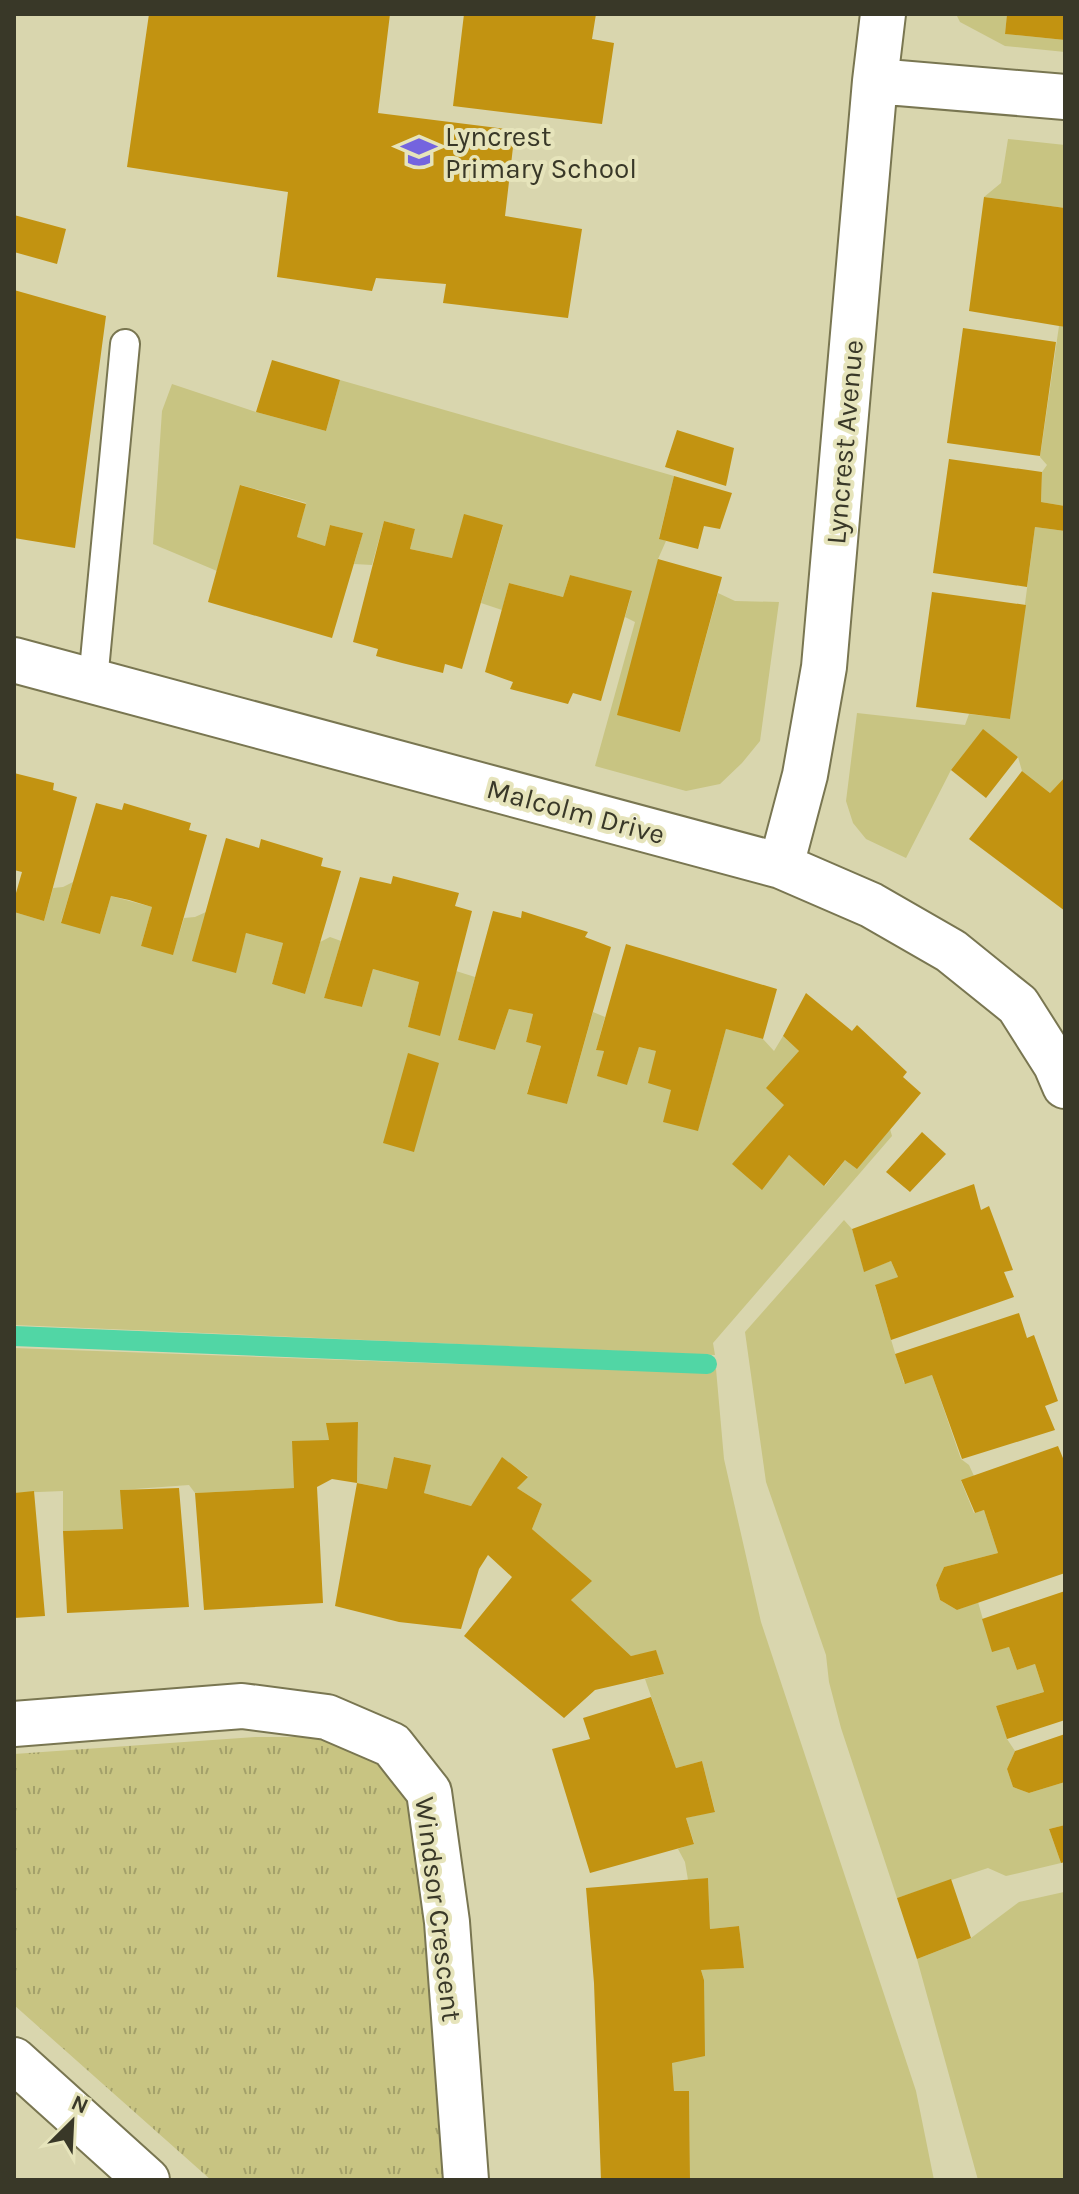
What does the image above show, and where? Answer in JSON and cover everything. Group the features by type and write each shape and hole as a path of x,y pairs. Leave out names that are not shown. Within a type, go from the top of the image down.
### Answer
{"street":[{"name":"Lyncrest Avenue","path":"781,866 805,775 824,667 883,14"},
{"path":"875,81 1065,97"},
{"name":"Malcolm Drive","path":"14,660 781,866 871,905 951,951 1018,1005 1056,1065 1065,1086"},
{"name":"Windsor Crescent","path":"14,1724 242,1706 327,1717 392,1745 429,1792 447,1922 466,2180"},
{"path":"14,2060 147,2180"}],"lane":[{"path":"93,681 125,344"}],"green space":[{"path":"956,14 1007,14 1005,34 1065,40 1065,52 1005,46 960,22"},
{"path":"1008,139 1065,145 1065,208 984,197 1001,183"},
{"path":"1059,326 1065,327 1065,506 1041,502 1042,472 1047,465 1040,457"},
{"path":"340,380 674,476 659,538 666,541 658,559 680,732 718,593 735,601 779,602 760,741 742,763 720,784 686,791 595,766 635,622 625,617 632,592 570,575 563,597 509,583 502,610 481,603 503,526 452,558 410,549 415,529 384,521 372,565 354,564 363,533 330,525 325,546 297,537 306,503 241,485 217,571 153,544 162,411 172,384 326,431"},
{"path":"1035,527 1065,531 1065,777 1050,793 1022,771 1018,757 983,730 951,770 906,858 866,839 853,823 846,801 857,713 965,725 969,714 1010,719"},
{"path":"73,882 61,922 100,934 111,896 152,907 141,946 173,954 184,918 206,912 235,972 246,933 283,943 272,984 305,994 320,942 330,937 341,941 324,998 362,1007 373,969 419,982 408,1027 439,1035 456,971 475,977 458,1040 495,1050 509,1009 533,1014 526,1042 541,1046 527,1093 567,1104 593,1012 605,1017 596,1050 604,1051 598,1076 627,1084 639,1047 656,1051 671,1090 698,1130 726,1029 763,1039 774,1051 783,1036 799,1051 761,1189 789,1155 825,1186 845,1160 890,1129 892,1136 713,1343 715,1355 14,1325 14,912 44,921 53,888"},
{"path":"844,1220 852,1229 864,1271 891,1261 898,1277 875,1286 904,1383 932,1375 961,1459 969,1465 974,1476 961,1481 974,1513 984,1510 998,1553 944,1567 936,1585 940,1600 957,1610 978,1602 992,1651 1009,1647 1017,1670 1035,1664 1044,1692 996,1706 1007,1739 1015,1751 1007,1769 1013,1787 1029,1793 1065,1782 1065,1825 1049,1829 1061,1863 1006,1876 988,1868 897,1898 841,1728 829,1682 826,1655 766,1482 745,1332"},
{"path":"14,1348 453,1364 716,1369 724,1459 761,1622 916,2091 934,2180 690,2180 689,2092 674,2091 672,2063 704,1980 701,1970 744,1968 739,1926 710,1929 708,1878 688,1880 685,1862 678,1849 694,1843 686,1818 715,1811 702,1761 676,1768 645,1679 664,1674 656,1651 631,1656 571,1600 591,1581 532,1529 542,1504 517,1488 528,1476 502,1458 471,1506 424,1493 430,1465 395,1457 387,1489 357,1483 358,1422 327,1423 329,1440 294,1488 195,1493 189,1485 121,1490 123,1529 63,1531 63,1491 14,1493"},
{"path":"255,1737 321,1737 370,1756 403,1790 420,1833 424,1931 448,2180 211,2180 14,2005 14,1754"},
{"path":"1064,1892 1065,2180 978,2180 917,1959 971,1938 1019,1902"}],"building":[{"path":"149,14 390,14 378,113 515,130 505,216 582,229 568,318 443,303 446,284 376,278 372,291 277,277 288,192 127,167"},
{"path":"464,14 596,14 592,39 614,43 602,124 453,106"},
{"path":"1007,14 1065,14 1065,40 1005,34"},
{"path":"984,197 1065,208 1065,327 969,311"},
{"path":"14,215 66,229 57,264 14,252"},
{"path":"14,290 106,316 75,548 14,538"},
{"path":"963,328 1056,342 1040,456 947,443"},
{"path":"272,360 340,380 326,431 256,412"},
{"path":"677,430 734,448 726,486 665,467"},
{"path":"949,459 1042,472 1041,502 1065,506 1065,531 1035,527 1027,587 933,573"},
{"path":"674,476 732,493 720,529 704,526 698,549 659,539"},
{"path":"240,485 306,504 297,537 325,546 330,525 363,533 332,638 208,602"},
{"path":"464,514 503,525 462,669 445,664 443,673 402,663 376,656 378,649 353,642 384,521 415,529 410,549 452,558"},
{"path":"658,559 722,577 680,732 617,715"},
{"path":"570,575 632,591 601,701 573,693 568,704 510,689 513,682 485,672 509,583 563,597"},
{"path":"932,592 1026,605 1010,719 916,707"},
{"path":"983,729 1018,757 986,798 951,770"},
{"path":"1022,771 1050,793 1065,777 1065,911 969,839"},
{"path":"14,773 54,783 53,790 77,797 44,921 14,912 22,872 14,870"},
{"path":"96,803 122,810 124,803 191,823 189,830 207,835 173,955 141,946 152,907 129,900 111,896 100,934 61,923"},
{"path":"226,838 259,848 261,839 323,858 321,866 341,871 305,994 272,984 283,943 246,933 236,973 192,961"},
{"path":"393,876 459,893 455,906 472,911 440,1036 408,1027 419,982 373,969 362,1007 324,998 360,877 391,884"},
{"path":"493,911 521,918 522,911 588,932 585,937 611,947 567,1104 527,1094 541,1046 526,1042 533,1014 509,1009 495,1050 458,1040"},
{"path":"626,944 777,989 763,1039 726,1029 698,1131 663,1122 671,1090 648,1083 656,1051 639,1047 627,1085 597,1076 604,1051 596,1050"},
{"path":"806,993 852,1031 857,1025 907,1072 903,1077 921,1093 857,1169 845,1160 824,1186 789,1155 762,1190 732,1164 784,1105 766,1088 799,1051 783,1036"},
{"path":"408,1053 439,1063 414,1152 383,1143"},
{"path":"922,1132 946,1154 910,1192 886,1172"},
{"path":"974,1184 981,1210 989,1206 1013,1270 1004,1272 1014,1297 891,1340 875,1285 898,1277 891,1261 864,1272 852,1229"},
{"path":"1019,1313 1027,1338 1034,1335 1058,1401 1045,1406 1055,1430 962,1459 932,1375 905,1384 895,1354"},
{"path":"358,1422 357,1483 332,1479 317,1487 323,1603 204,1610 195,1493 294,1488 292,1441 329,1440 326,1423"},
{"path":"1058,1446 1065,1463 1065,1573 957,1610 940,1600 936,1585 944,1567 998,1553 984,1510 975,1513 961,1480"},
{"path":"394,1457 431,1465 424,1493 471,1506 502,1457 528,1477 517,1488 542,1504 532,1529 592,1581 571,1600 631,1656 656,1650 664,1674 595,1690 564,1718 464,1636 512,1577 488,1555 479,1569 461,1629 399,1622 335,1606 357,1483 387,1489"},
{"path":"179,1488 189,1607 67,1613 63,1531 123,1529 120,1490"},
{"path":"34,1491 45,1616 14,1618 14,1493"},
{"path":"1065,1591 1065,1720 1007,1739 996,1706 1044,1692 1035,1664 1017,1670 1009,1647 992,1652 982,1619"},
{"path":"651,1697 676,1768 702,1761 715,1812 686,1818 694,1844 590,1873 552,1749 590,1739 583,1718"},
{"path":"1065,1734 1065,1782 1029,1793 1013,1787 1007,1769 1015,1751"},
{"path":"1065,1825 1065,1862 1061,1863 1049,1829"},
{"path":"708,1878 710,1929 739,1926 744,1968 701,1970 704,1980 705,2056 672,2063 674,2091 689,2091 690,2180 601,2180 594,1983 586,1888"},
{"path":"951,1879 971,1938 917,1959 897,1898"}],"waterway":[{"path":"14,1336 707,1364"}],"place":[{"name":"Lyncrest Primary School","path":"419,152"}]}
